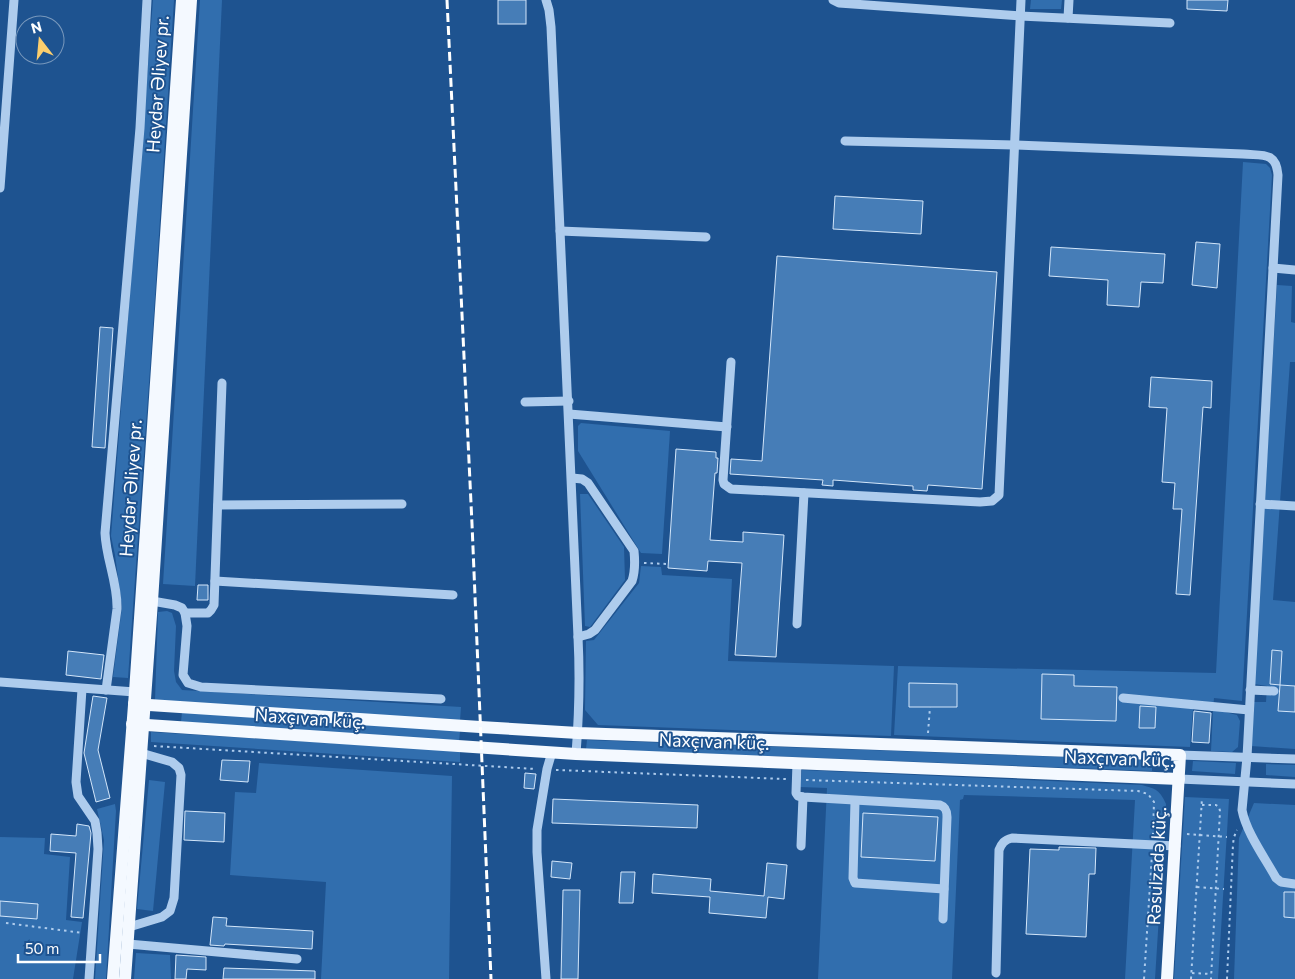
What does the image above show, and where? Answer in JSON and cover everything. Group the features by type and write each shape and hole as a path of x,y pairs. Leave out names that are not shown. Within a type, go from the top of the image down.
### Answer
{"main road":[{"name":"Heydər Əliyev pr.","path":"113,979 138,724 182,0"},
{"name":"Heydər Əliyev pr.","path":"138,700 152,601 191,0"},
{"name":"Naxçıvan küç.","path":"138,700 480,728 1180,755"},
{"name":"Heydər Əliyev pr.","path":"125,979 141,749 138,724"},
{"name":"Naxçıvan küç.","path":"138,724 576,754 1179,779"},
{"name":"Rəsulzadə küç.","path":"1168,979 1180,755"}],"street":[{"path":"0,188 14,0"},
{"path":"106,690 118,597 105,544 105,533 139,138 147,0"},
{"path":"546,0 551,27 580,676 576,754"},
{"path":"833,0 839,3 1020,16 1170,23"},
{"path":"731,362 723,480 724,484 731,488 980,502 992,501 999,495 1021,0"},
{"path":"1068,18 1069,0"},
{"path":"844,141 1014,145 1243,154 1266,156 1273,159 1277,166 1278,175 1247,757 1242,810 1243,818 1249,831 1276,878 1281,882 1295,884"},
{"path":"560,231 706,237"},
{"path":"1273,268 1295,270"},
{"path":"185,613 208,613 214,605 222,383"},
{"path":"525,402 569,402"},
{"path":"569,414 727,427"},
{"path":"572,478 582,479 588,483 634,551 634,575 632,581 595,630 578,637"},
{"path":"797,624 804,492"},
{"path":"218,505 402,504"},
{"path":"1260,504 1295,506"},
{"path":"215,581 453,595"},
{"path":"152,601 175,605 182,608 185,613 187,626 183,675 188,683 201,687 441,699"},
{"path":"0,682 106,690 138,700"},
{"path":"82,689 76,782 78,796 95,821 98,833 89,979"},
{"path":"1250,690 1274,691"},
{"path":"1123,698 1249,710"},
{"path":"129,927 162,917 170,911 174,898 181,775 179,768 172,762 141,749"},
{"path":"546,979 537,830 547,770 552,752"},
{"name":"Naxçıvan küç.","path":"1180,755 1295,759"},
{"path":"797,764 796,793 798,796 944,806 947,810 947,817 943,919"},
{"name":"Naxçıvan küç.","path":"1179,779 1295,784"},
{"path":"801,846 803,797"},
{"path":"855,801 853,878 856,883 944,889"},
{"path":"996,973 999,850 1006,840 1012,838 1176,846"},
{"path":"128,944 297,959"}],"path":[{"path":"634,562 668,564"},
{"path":"927,746 930,707"},
{"path":"141,749 547,770 1138,791 1148,794 1154,802 1144,979"},
{"path":"1191,979 1202,798"},
{"path":"1202,804 1216,805 1220,811 1211,979"},
{"path":"1227,979 1233,844 1234,836 1243,818"},
{"path":"1182,834 1227,837"},
{"path":"1197,887 1224,889"},
{"path":"6,923 93,935"},
{"path":"1192,972 1211,974"}],"shaded area":[{"path":"153,0 174,0 128,678 113,677 122,607 111,536"},
{"path":"200,0 222,0 195,586 163,584"},
{"path":"1031,0 1062,0 1061,9 1030,9"},
{"path":"1243,162 1266,164 1270,168 1272,175 1242,701 1214,698 1213,709 1237,715 1240,721 1238,747 1232,752 1211,751 1213,710 1193,709 1190,747 894,735 898,666 1216,673"},
{"path":"1277,285 1292,286 1291,322 1295,323 1295,362 1290,362 1273,600 1295,602 1295,749 1251,746 1254,702 1266,702 1267,686 1254,684"},
{"path":"581,423 670,431 662,554 641,553 578,451 578,426"},
{"path":"580,494 588,494 624,547 625,580 590,627 585,626"},
{"path":"641,566 661,567 662,575 732,579 728,661 894,666 891,736 598,725 585,710 586,641 594,640 639,583"},
{"path":"167,611 172,613 176,626 174,671 176,682 182,690 461,707 460,721 155,700 158,612"},
{"path":"182,712 460,731 459,742 181,722"},
{"path":"151,732 460,751 460,762 151,742"},
{"path":"587,740 1152,760 1152,771 586,749"},
{"path":"1193,761 1236,763 1235,774 1192,771"},
{"path":"259,763 452,776 449,979 321,979 326,882 230,875 235,792 256,793"},
{"path":"1266,764 1295,765 1295,777 1266,775"},
{"path":"802,770 1142,785 1157,791 1166,804 1155,979 1125,979 1135,800 964,795 963,799 960,800 952,979 818,979 827,788 800,787"},
{"path":"149,780 165,782 153,911 137,909"},
{"path":"1185,797 1229,799 1218,979 1174,979"},
{"path":"1254,803 1295,805 1295,979 1234,979 1239,838"},
{"path":"115,804 106,979 95,979 104,840 97,809"},
{"path":"0,837 45,838 44,854 70,857 66,920 82,922 73,979 0,979"},
{"path":"136,953 170,955 171,979 134,979"}],"building":[{"path":"498,0 526,0 526,24 498,24"},
{"path":"1187,0 1228,0 1227,11 1187,9"},
{"path":"835,196 923,201 921,234 833,229"},
{"path":"1196,242 1220,244 1217,288 1192,285"},
{"path":"1051,247 1165,254 1163,283 1141,282 1139,307 1107,305 1108,280 1049,276"},
{"path":"777,256 997,272 982,489 928,485 927,491 913,490 913,486 833,480 833,486 822,485 823,480 730,474 731,459 762,461"},
{"path":"100,327 113,328 105,448 92,447"},
{"path":"1151,377 1212,381 1211,408 1203,407 1190,595 1176,594 1182,509 1173,509 1175,483 1162,482 1167,408 1149,407"},
{"path":"676,449 716,452 716,458 718,458 717,473 715,473 710,540 743,542 743,532 784,535 776,657 735,655 742,563 708,561 707,571 668,568"},
{"path":"198,585 208,585 208,600 197,600"},
{"path":"1272,650 1282,651 1280,685 1270,684"},
{"path":"68,651 104,655 101,679 66,675"},
{"path":"1042,674 1074,675 1074,686 1117,687 1116,721 1041,719"},
{"path":"909,683 957,684 957,707 909,707"},
{"path":"1280,685 1295,686 1295,712 1278,711"},
{"path":"93,696 107,698 98,750 110,798 96,802 84,753"},
{"path":"1140,706 1156,707 1155,728 1139,728"},
{"path":"1194,711 1211,713 1209,743 1192,742"},
{"path":"222,760 250,761 248,782 220,780"},
{"path":"525,773 536,774 534,789 524,788"},
{"path":"553,799 698,805 697,828 552,823"},
{"path":"185,811 225,813 224,842 184,840"},
{"path":"863,813 938,817 935,861 861,857"},
{"path":"77,824 89,826 91,833 83,918 71,917 76,853 50,851 51,834 76,836"},
{"path":"1059,847 1096,848 1095,874 1089,874 1086,937 1026,934 1030,849 1059,850"},
{"path":"552,861 572,863 570,879 551,877"},
{"path":"767,863 787,865 784,899 768,897 766,918 709,913 710,897 652,893 653,874 711,879 710,891 764,896"},
{"path":"621,872 635,872 633,903 619,903"},
{"path":"563,890 580,890 578,979 561,979"},
{"path":"1284,892 1295,892 1295,918 1284,917"},
{"path":"0,901 38,904 37,919 0,916"},
{"path":"213,917 227,918 226,926 313,931 312,949 225,944 224,946 210,945"},
{"path":"176,955 206,957 206,970 187,969 186,979 175,979"},
{"path":"224,968 315,971 315,979 223,979"}],"railway":[{"path":"447,0 491,979"}]}
